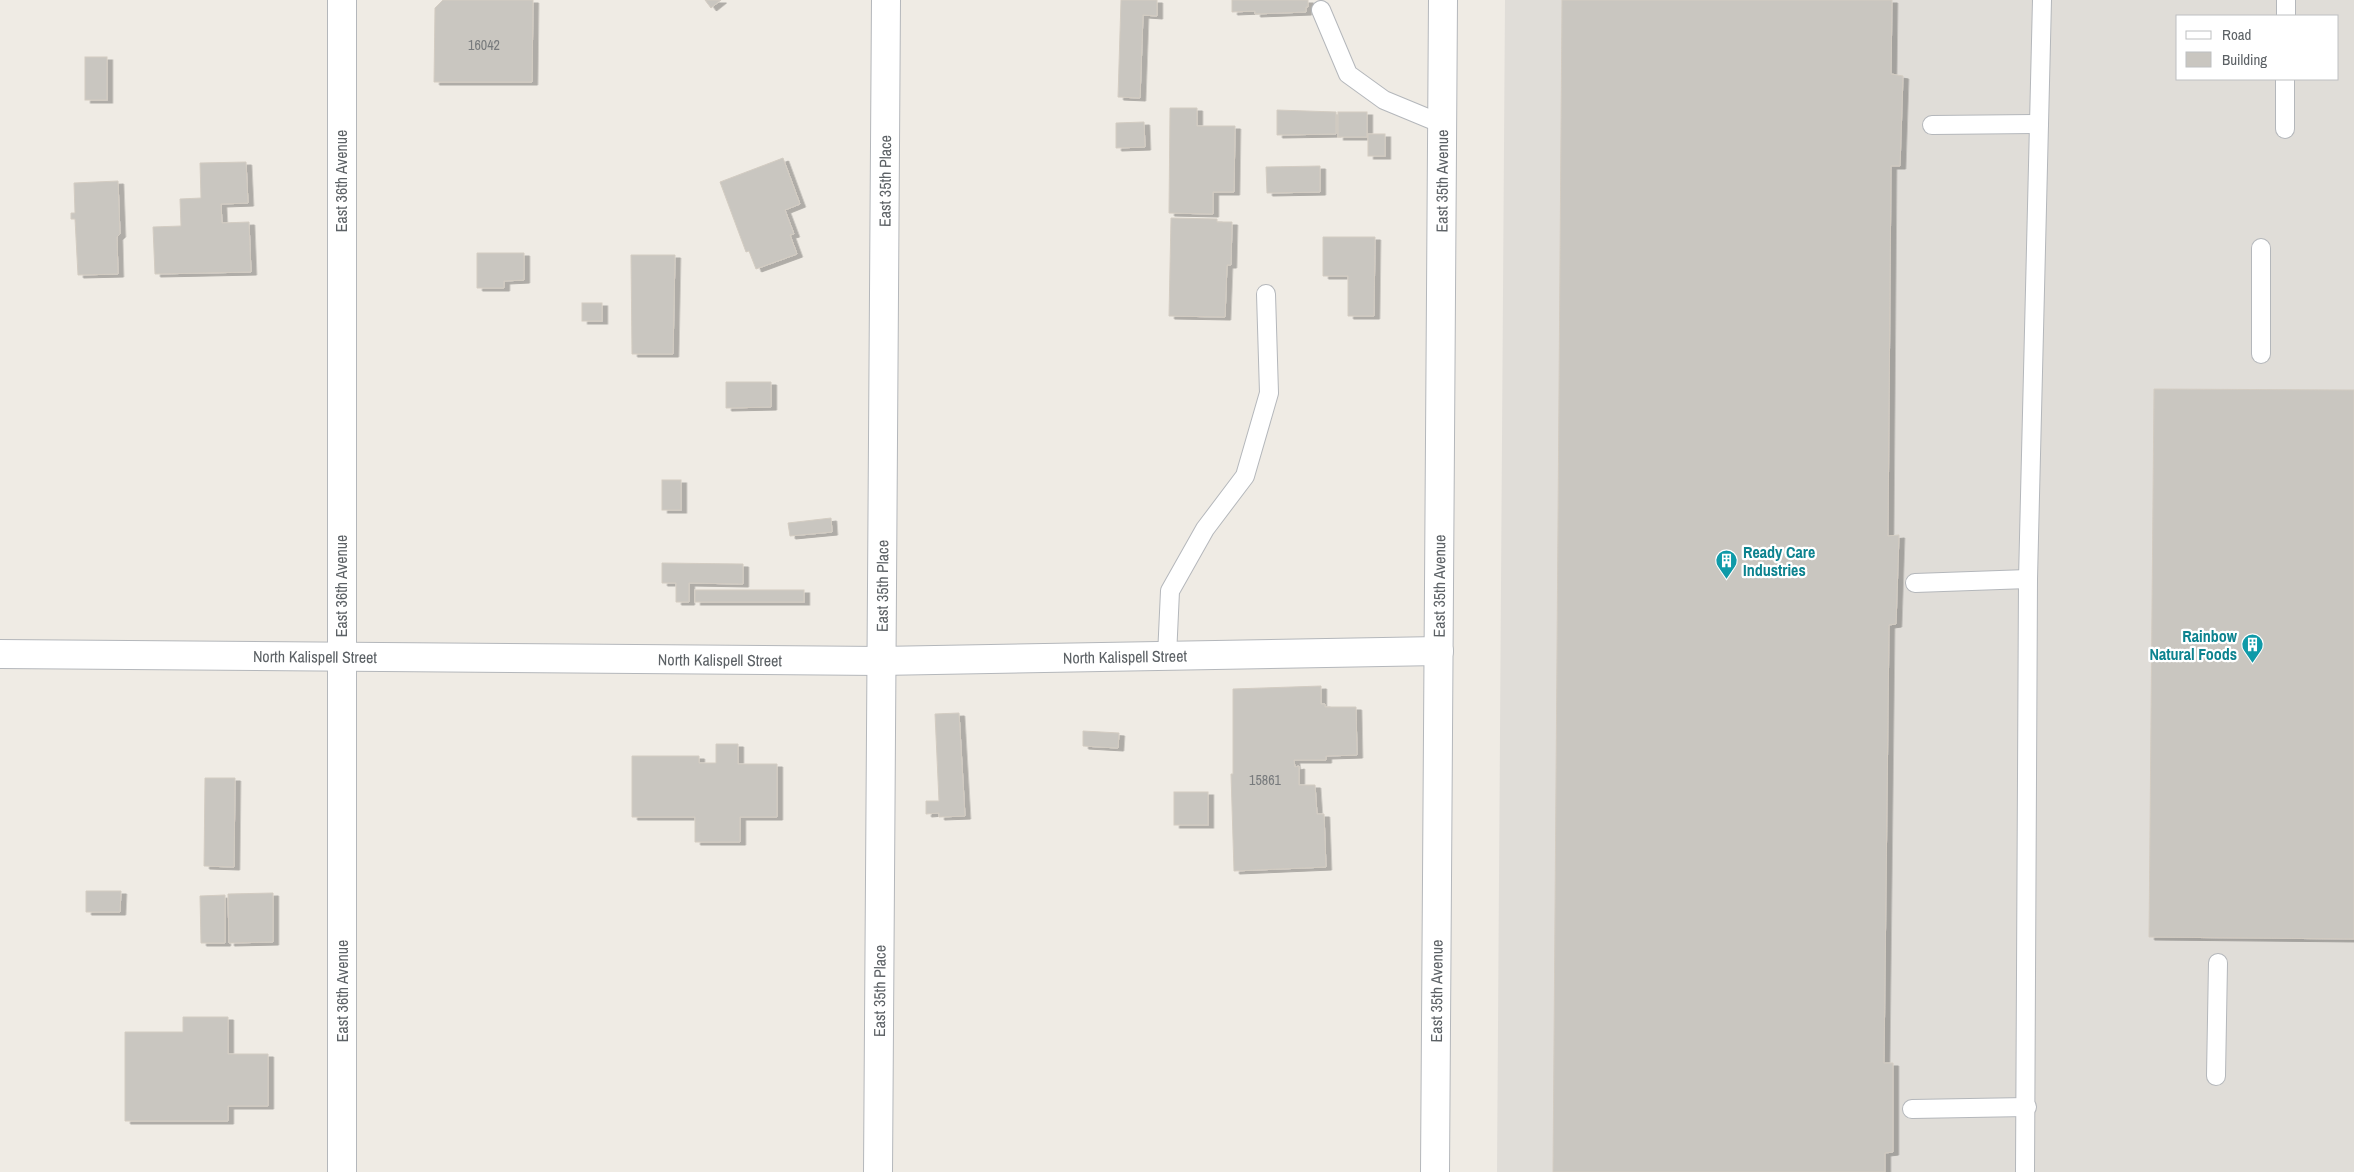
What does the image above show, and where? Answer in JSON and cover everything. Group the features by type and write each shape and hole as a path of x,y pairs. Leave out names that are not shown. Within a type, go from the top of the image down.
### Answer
{"street":[{"name":"East 36th Avenue","path":"342,0 342,1172"},
{"name":"East 35th Place","path":"878,1172 886,0"},
{"name":"East 35th Avenue","path":"1435,1172 1443,0"},
{"name":"North Kalispell Street","path":"0,654 880,661 1439,651"}],"lane":[{"path":"2025,1172 2027,1107 2028,580 2042,0"},
{"path":"2286,0 2286,15"},
{"path":"1322,10 1348,74 1384,100 1442,124"},
{"path":"2285,80 2285,128"},
{"path":"1932,125 2039,124"},
{"path":"2261,248 2261,354"},
{"path":"1167,656 1170,590 1205,528 1245,476 1269,393 1266,294"},
{"path":"1915,583 2028,580"},
{"path":"2216,1076 2218,963"},
{"path":"1912,1109 2027,1107"}],"shaded area":[{"path":"1505,0 2354,0 2354,1172 1497,1172"}],"building":[{"path":"443,0 533,0 532,82 434,82 435,8"},
{"path":"705,0 721,0 711,8"},
{"path":"1121,0 1157,0 1157,16 1143,15 1140,98 1118,97"},
{"path":"1232,0 1308,0 1308,7 1306,7 1306,12 1255,14 1255,11 1232,12"},
{"name":"Ready Care Industries","path":"1562,0 1892,0 1891,74 1903,76 1900,166 1891,166 1888,536 1899,535 1896,624 1889,625 1884,1063 1893,1063 1893,1152 1885,1153 1885,1172 1553,1172"},
{"path":"85,57 107,57 107,100 85,100"},
{"path":"1170,108 1197,108 1197,126 1235,126 1234,192 1213,192 1213,214 1169,213"},
{"path":"1277,110 1336,112 1336,134 1277,135"},
{"path":"1338,112 1367,112 1367,137 1338,137"},
{"path":"1144,122 1145,147 1116,148 1116,123"},
{"path":"1368,134 1385,134 1385,156 1368,156"},
{"path":"783,158 800,204 785,210 794,234 790,235 797,254 756,269 749,251 746,252 720,182"},
{"path":"246,162 248,203 221,204 222,223 249,222 251,272 155,274 153,227 181,226 180,199 201,198 200,163"},
{"path":"1320,166 1320,192 1267,193 1266,167"},
{"path":"118,181 120,234 117,237 118,274 78,275 75,219 71,219 71,213 75,213 74,183"},
{"path":"1171,218 1217,219 1217,222 1232,222 1231,265 1227,265 1225,317 1169,316"},
{"path":"1323,237 1375,237 1374,316 1348,316 1348,276 1323,276"},
{"path":"477,253 524,253 524,280 504,281 504,288 477,288"},
{"path":"631,255 675,255 673,354 632,354"},
{"path":"582,303 602,303 602,321 582,321"},
{"path":"726,382 771,382 771,407 726,408"},
{"name":"Rainbow Natural Foods","path":"2154,389 2354,390 2354,939 2149,937"},
{"path":"662,480 681,480 681,510 662,510"},
{"path":"831,518 832,532 790,536 788,523"},
{"path":"662,563 743,564 743,584 689,583 689,602 676,602 676,583 662,583"},
{"path":"695,590 804,590 804,602 695,602"},
{"path":"1321,686 1321,704 1325,704 1325,707 1356,707 1357,755 1326,756 1326,760 1294,760 1295,767 1299,766 1299,785 1315,785 1317,814 1324,814 1326,867 1234,871 1231,774 1233,774 1233,689"},
{"path":"959,713 965,816 939,817 939,813 926,814 926,801 939,801 935,714"},
{"path":"1083,731 1119,733 1118,748 1083,746"},
{"path":"716,744 738,744 738,764 777,764 777,817 740,817 740,842 695,842 695,817 632,817 632,756 699,756 699,763 716,763"},
{"path":"205,778 235,778 234,867 204,866"},
{"path":"1174,792 1208,792 1208,825 1174,825"},
{"path":"86,891 121,891 120,912 86,912"},
{"path":"273,893 273,942 229,943 228,894"},
{"path":"225,895 225,943 201,943 200,896"},
{"path":"183,1017 228,1017 228,1054 268,1054 268,1106 228,1106 228,1121 125,1121 125,1032 183,1032"}],"place":[{"name":"Ready Care Industries","path":"1727,580"},
{"name":"Rainbow Natural Foods","path":"2253,664"}]}
